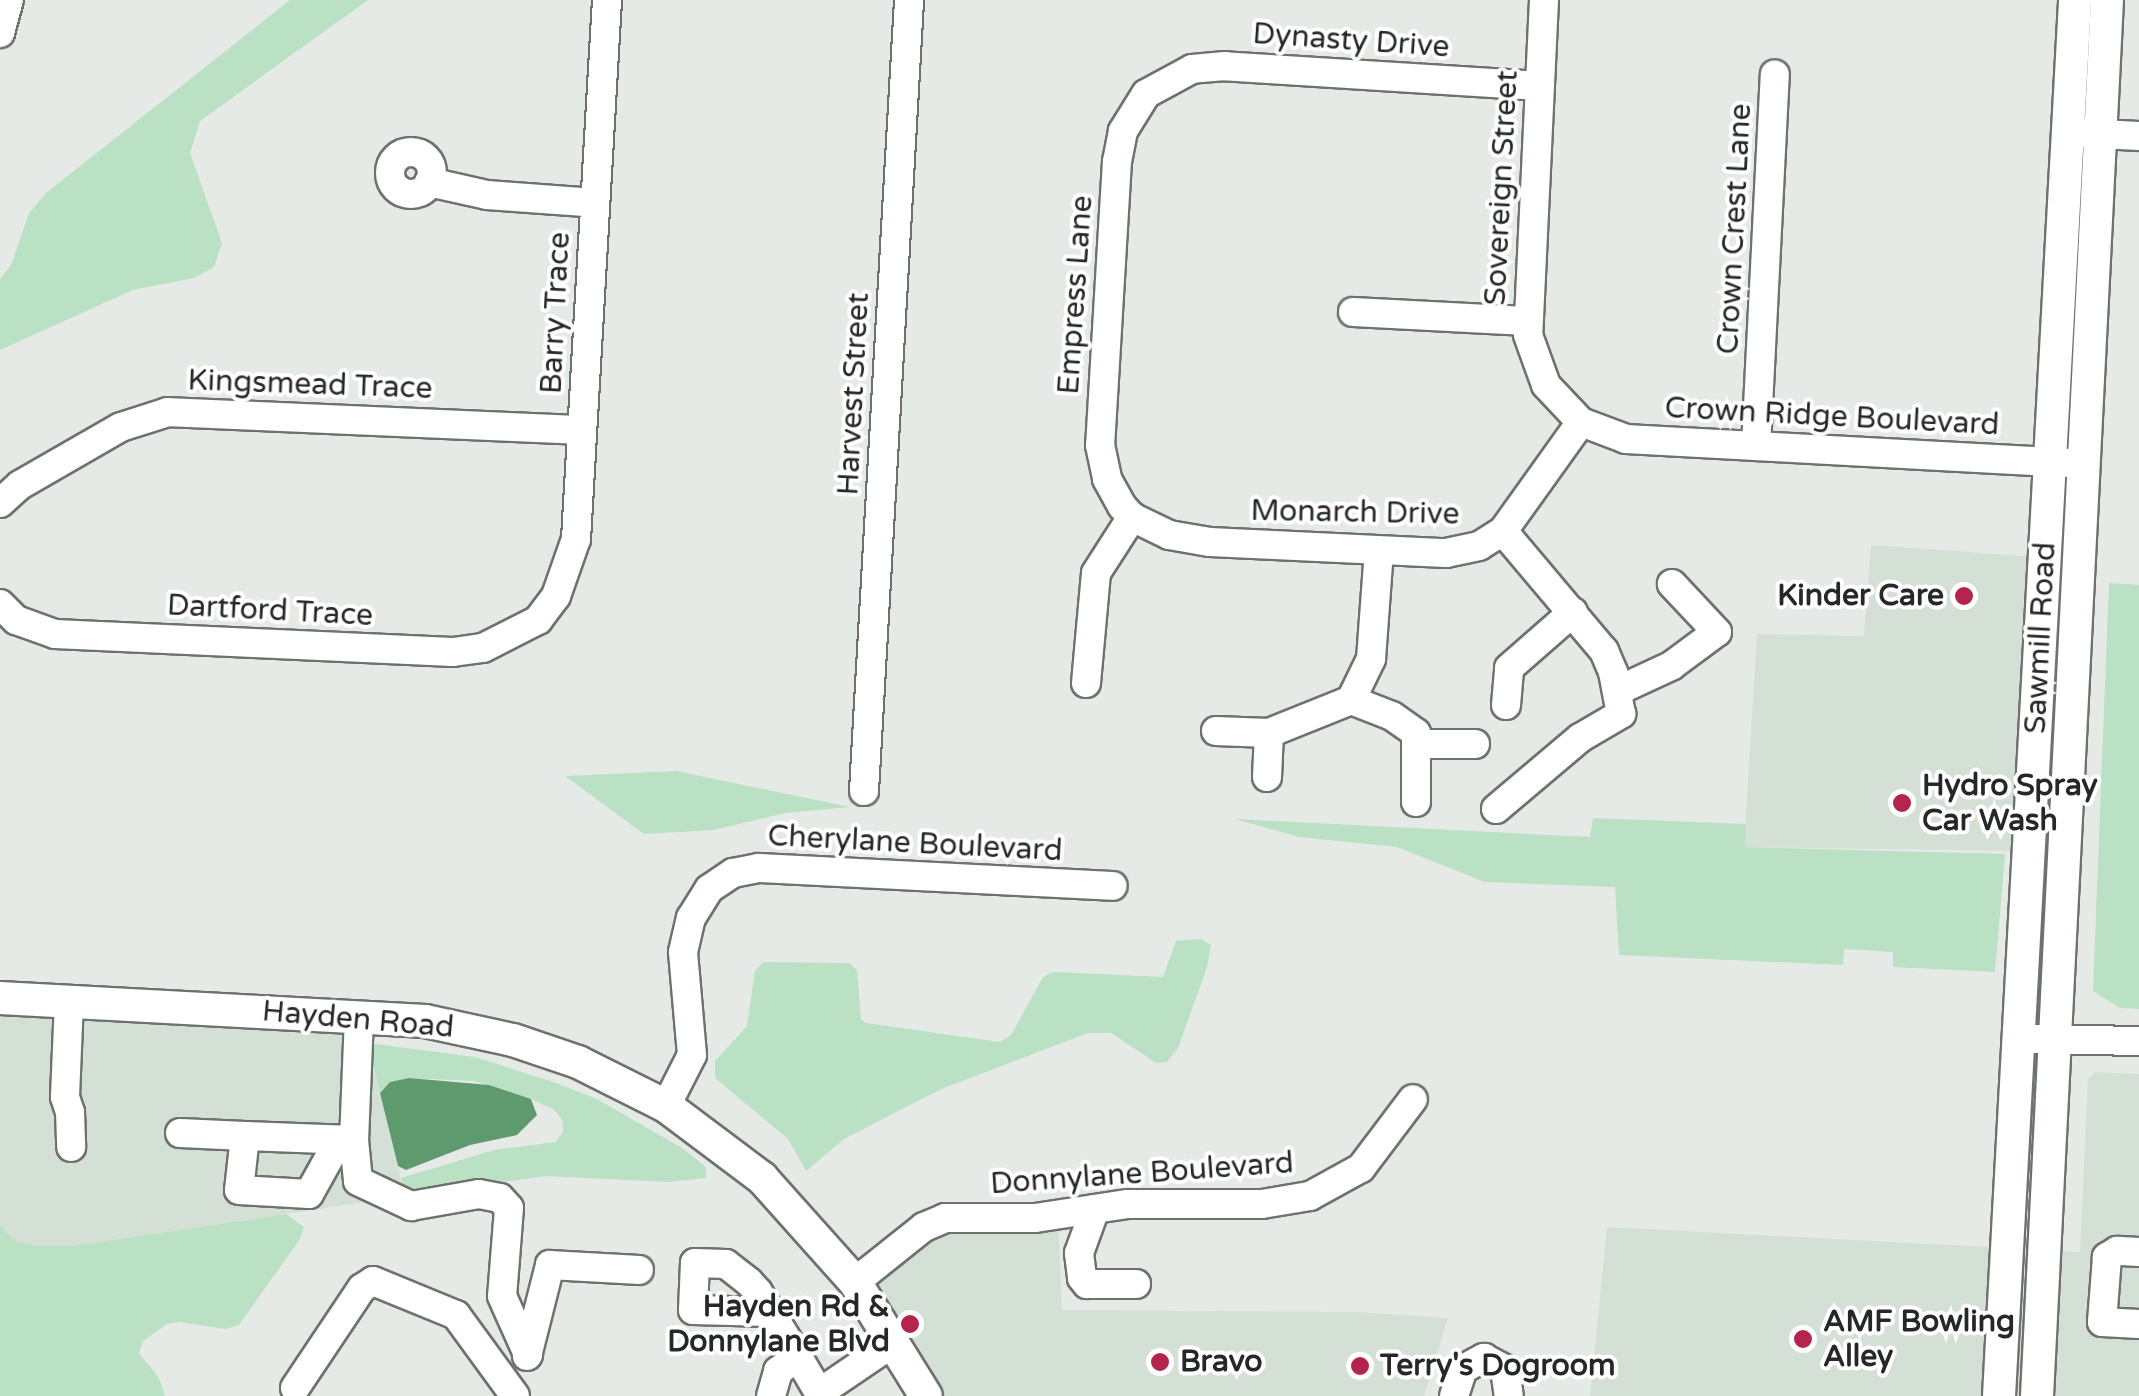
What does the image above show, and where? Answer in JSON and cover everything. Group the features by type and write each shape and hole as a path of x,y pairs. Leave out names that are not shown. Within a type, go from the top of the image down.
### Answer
{"main road":[{"name":"Sawmill Road","path":"1999,1396 2019,1038 2067,463 2084,133 2075,0"},
{"name":"Sawmill Road","path":"2084,133 2107,0"},
{"name":"Sawmill Road","path":"2038,1396 2057,1039 2067,463"},
{"name":"Hayden Road","path":"0,998 443,1024 513,1040 578,1062 666,1106 762,1178 855,1282 926,1396"}],"street":[{"path":"0,34 8,0"},
{"name":"Barry Trace","path":"538,620 556,596 576,538 607,0"},
{"name":"Harvest Street","path":"864,791 909,0"},
{"name":"Sovereign Street","path":"1544,0 1526,321 1546,385 1581,422"},
{"name":"Dynasty Drive","path":"1160,83 1192,69 1225,66 1540,86"},
{"name":"Crown Crest Lane","path":"1756,446 1776,74"},
{"name":"Empress Lane","path":"1132,517 1113,493 1100,446 1108,296 1120,147 1135,108 1160,83"},
{"path":"2084,133 2139,136"},
{"path":"430,182 487,195 595,203"},
{"path":"1352,312 1526,321"},
{"name":"Kingsmead Trace","path":"0,503 20,485 121,427 168,412 582,430"},
{"name":"Crown Ridge Boulevard","path":"1581,422 1626,439 2067,463"},
{"name":"Monarch Drive","path":"1132,517 1169,536 1188,540 1379,550 1466,550 1504,531 1581,422"},
{"path":"1086,683 1096,573 1132,517"},
{"path":"1504,531 1604,651 1619,702"},
{"path":"1216,731 1269,733 1352,700 1371,659 1379,550"},
{"path":"1496,809 1619,702 1717,632 1672,584"},
{"name":"Dartford Trace","path":"0,604 16,620 55,634 453,652 483,648 538,620"},
{"path":"1506,706 1509,668 1573,612"},
{"path":"1352,700 1392,716 1416,733 1416,802"},
{"path":"1267,777 1269,733"},
{"path":"1419,744 1475,744"},
{"name":"Cherylane Boulevard","path":"666,1106 692,1054 683,952 690,918 709,889 733,874 759,868 1113,886"},
{"path":"69,1001 65,1097 70,1112 70,1146"},
{"path":"360,1017 346,1140 358,1181 411,1206 479,1194 500,1198 509,1208 502,1296 528,1354"},
{"path":"2019,1038 2139,1042"},
{"name":"Donnylane Boulevard","path":"855,1282 940,1220 1035,1218 1135,1203 1277,1203 1310,1196 1361,1168 1413,1099"},
{"path":"180,1132 346,1140"},
{"path":"245,1136 239,1190 308,1194 346,1140"},
{"path":"1095,1209 1079,1254 1082,1278 1087,1284 1136,1284"},
{"path":"2139,1252 2117,1250 2107,1257 2102,1322 2139,1324"},
{"path":"516,1396 550,1266 639,1270"},
{"path":"296,1388 362,1288 373,1281 456,1315 516,1396"},
{"path":"770,1312 820,1394 894,1342"},
{"path":"771,1396 778,1370 798,1356"},
{"path":"1454,1396 1464,1369 1484,1358 1504,1368 1509,1396"}],"shaded area":[{"path":"290,0 368,0 200,121 190,153 222,243 214,267 194,278 133,290 0,350 0,279 11,265 29,213 46,193"},
{"path":"1871,545 2036,557 2019,851 1744,847 1757,634 1864,636"},
{"path":"2109,583 2139,585 2139,1009 2120,1008 2093,991"},
{"path":"676,771 850,807 785,813 714,830 644,834 565,776"},
{"path":"1593,818 1746,824 1745,847 2005,854 1995,972 1893,967 1893,952 1844,949 1843,965 1619,955 1615,887 1485,882 1397,847 1299,837 1235,819 1590,837"},
{"path":"1201,939 1211,945 1207,967 1178,1048 1167,1062 1156,1063 1111,1033 1088,1033 941,1089 844,1139 806,1171 788,1139 715,1078 715,1061 747,1026 755,971 763,962 849,963 857,970 861,1019 866,1023 1000,1042 1011,1035 1043,977 1053,972 1163,977 1176,941"},
{"path":"0,1000 361,1015 405,1196 72,1246 34,1246 13,1239 0,1225"},
{"path":"368,1043 475,1057 597,1099 682,1148 706,1167 706,1178 668,1182 546,1176 405,1196 401,1178 494,1150 556,1142 563,1131 562,1119 553,1109 531,1099 474,1081 409,1078 390,1082 380,1093"},
{"path":"2095,1072 2139,1074 2139,1396 1590,1396 1607,1227 2080,1252 2088,1079"},
{"path":"409,1078 489,1085 531,1099 537,1115 517,1135 470,1145 406,1170 398,1166 380,1093 390,1082"},
{"path":"286,1214 304,1227 300,1239 239,1325 226,1329 179,1322 167,1324 143,1341 139,1353 159,1378 165,1396 0,1396 0,1225 13,1239 34,1246 72,1246"},
{"path":"1058,1215 1062,1310 1357,1312 1448,1318 1424,1396 927,1396 846,1275 928,1221"}],"place":[{"name":"Kinder Care","path":"1964,596"},
{"name":"Hydro Spray Car Wash","path":"1902,803"},
{"name":"Hayden Rd & Donnylane Blvd","path":"910,1324"},
{"name":"AMF Bowling Alley","path":"1803,1339"},
{"name":"Bravo","path":"1160,1362"},
{"name":"Terry's Dogroom","path":"1360,1366"}]}
